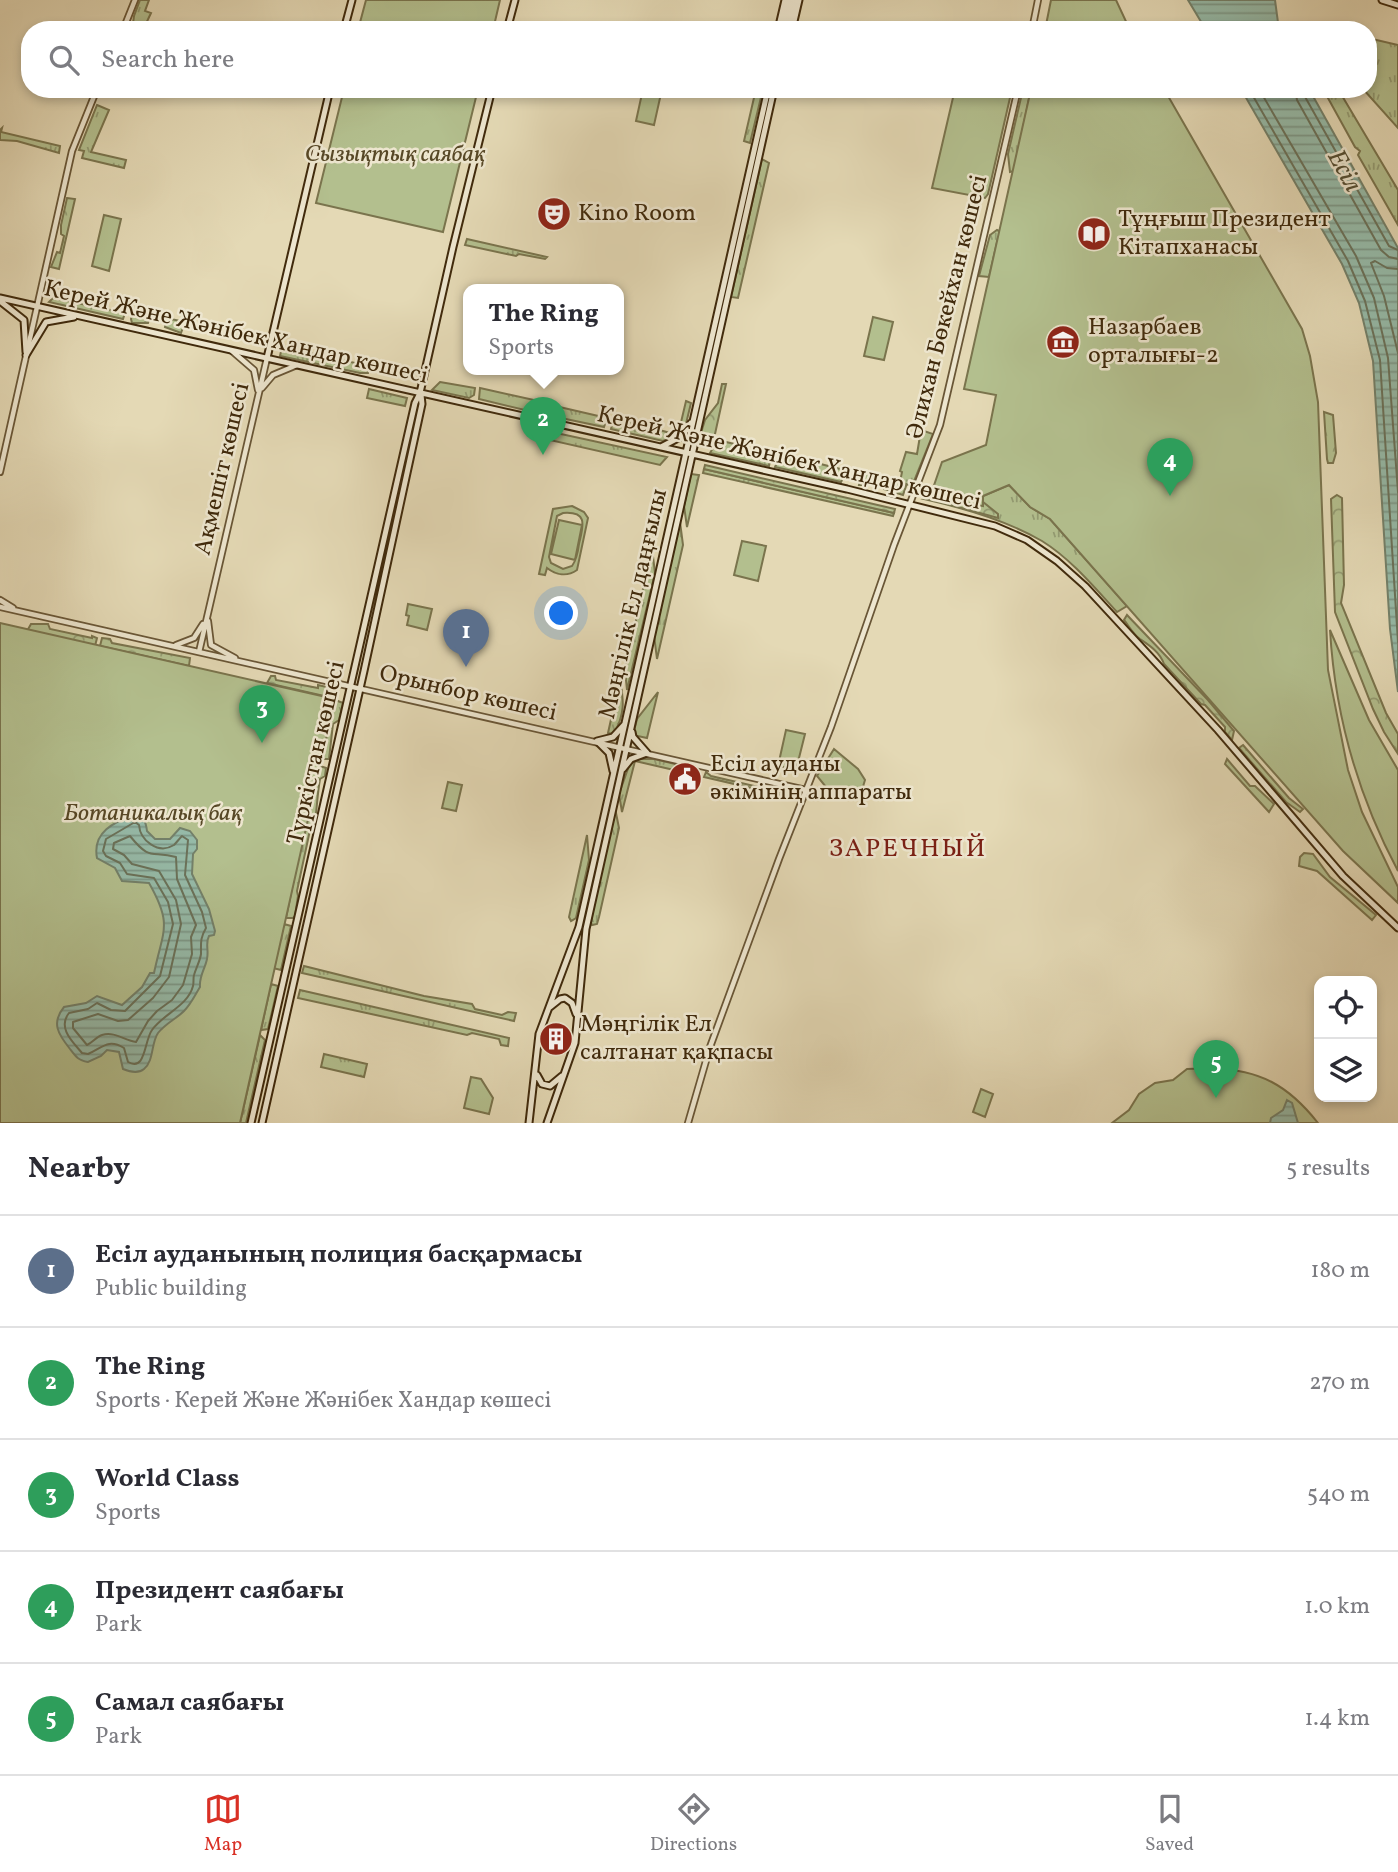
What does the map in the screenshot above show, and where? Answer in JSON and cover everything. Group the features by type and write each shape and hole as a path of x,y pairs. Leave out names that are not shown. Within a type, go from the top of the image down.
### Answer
{"main road":[{"path":"346,21 352,0"},
{"path":"509,21 515,0"},
{"path":"786,21 789,0"},
{"path":"789,21 799,0"},
{"path":"1382,0 1398,5"},
{"name":"Ақмешіт көшесі","path":"267,358 328,98"},
{"name":"Түркістан көшесі","path":"262,1123 422,404 421,393 453,247 490,98"},
{"name":"Мәңгілік Ел даңғылы","path":"689,454 693,421 766,98"},
{"name":"Мәңгілік Ел даңғылы","path":"547,1123 575,1043 586,929 617,775 772,98"},
{"path":"0,299 24,320 26,355"},
{"name":"Керей Және Жәнібек Хандар көшесі","path":"0,299 911,504 1011,531 1057,561 1085,586 1239,755 1273,800 1343,876 1398,928"},
{"path":"26,355 46,322 81,316"},
{"name":"Түркістан көшесі","path":"251,1123 415,403 421,393"},
{"path":"661,447 682,436 693,421"},
{"path":"628,726 633,737 647,753 631,759 617,775 608,753 597,741 613,737 628,726"},
{"name":"Мәңгілік Ел даңғылы","path":"529,1123 539,1034 579,927 617,775"},
{"path":"321,813 321,817 326,819 332,814"},
{"path":"315,842 322,838 325,844"},
{"path":"288,963 289,970 297,969"},
{"path":"281,992 288,989 290,998"},
{"path":"549,1009 560,999 569,999 577,1017"},
{"path":"536,1068 540,1081 550,1086 560,1079 569,1062"}],"street":[{"path":"126,21 135,0"},
{"path":"1033,21 1038,0"},
{"path":"0,472 72,151 93,98"},
{"name":"Әлихан Бөкейхан көшесі","path":"688,1123 710,1047 831,727 894,545 940,425 1016,98"},
{"path":"231,350 254,370 259,391 273,374 297,365"},
{"name":"Ақмешіт көшесі","path":"199,652 267,358"},
{"path":"0,600 17,611"},
{"name":"Орынбор көшесі","path":"0,607 806,789"},
{"path":"174,646 194,638 207,617"},
{"path":"207,617 211,645 237,660"}],"green space":[{"path":"140,0 149,0 145,11 151,13 147,21 133,21"},
{"path":"366,0 500,0 495,21 360,21"},
{"path":"1051,0 1116,0 1126,21 1047,21"},
{"path":"1377,40 1398,45 1398,128 1371,98 1377,98"},
{"name":"Сызықтық саябақ","path":"342,98 476,98 443,232 316,203"},
{"path":"641,98 660,98 654,125 636,121"},
{"path":"754,98 761,98 750,143 744,141"},
{"path":"953,98 1010,98 985,198 932,188"},
{"path":"1021,98 1029,98 1014,171 1010,172 1008,154"},
{"path":"1029,98 1169,98 1302,329 1310,356 1318,402 1328,670 1348,770 1362,812 1398,887 1398,903 1343,851 1050,519 1030,507 1009,485 983,496 983,506 930,497 942,462 986,445 996,395 964,389"},
{"path":"1328,98 1343,98 1398,190 1398,225 1358,155 1360,151 1355,147"},
{"path":"97,105 109,110 91,152 126,160 124,168 82,158 84,151 79,150"},
{"path":"2,128 1,132 60,146 59,153 17,141 0,140 0,130"},
{"path":"762,159 769,163 738,298 731,297"},
{"path":"67,198 75,199 59,269 51,267 57,252 60,253 64,236 61,234 61,225"},
{"path":"104,215 121,219 109,271 92,266"},
{"path":"997,230 1005,234 998,238 989,277 979,276 990,235"},
{"path":"467,239 547,257 516,256 465,245"},
{"path":"53,298 125,313 123,319 49,302"},
{"path":"133,311 185,322 181,333 165,327 166,322 149,319 148,323 132,323"},
{"path":"873,317 893,322 884,360 864,356"},
{"path":"282,347 369,366 368,373 280,356"},
{"path":"440,382 475,388 474,395 469,398 432,390"},
{"path":"722,384 726,384 713,443 699,439 705,420 718,403"},
{"path":"480,388 534,400 532,410 479,399"},
{"path":"369,389 407,398 405,406 367,398"},
{"path":"686,401 691,403 684,432 678,435"},
{"path":"538,402 607,418 604,427 537,413"},
{"path":"1324,412 1333,415 1336,453 1333,463 1328,463 1327,459"},
{"path":"614,418 677,435 663,441 611,429"},
{"path":"538,429 667,457 660,465 532,436"},
{"path":"921,430 933,434 912,486 900,482 900,471 906,452 917,454"},
{"path":"726,442 743,446 742,450 771,456 769,466 710,453 716,443 722,445"},
{"path":"781,454 846,472 841,482 775,467"},
{"path":"705,465 895,509 894,513 704,469"},
{"path":"704,469 894,513 893,516 703,473"},
{"path":"862,472 900,482 900,485 906,486 903,495 884,489 885,485 871,482 868,485 859,485"},
{"path":"691,474 699,475 687,527 684,506"},
{"path":"1009,485 1030,507 1050,519 1127,606 1117,612 1063,556 1042,541 984,516 924,499 930,497 983,505 983,496"},
{"path":"931,495 983,502 998,514 998,518 929,499"},
{"path":"1337,495 1342,498 1344,585 1341,603 1386,713 1398,734 1398,754 1373,709 1335,612 1331,499"},
{"path":"572,506 584,512 588,518 577,570 569,574 558,574 547,568 545,575 539,574 553,509","holes":["571,513 581,517 582,531 575,561 572,566 563,569 551,563 549,557 557,516"]},
{"path":"559,520 582,525 575,560 551,554"},
{"path":"680,522 683,545 657,659 654,635"},
{"path":"742,541 766,546 758,581 734,575"},
{"path":"652,548 655,573 627,690 625,670"},
{"path":"408,604 432,609 427,630 407,625"},
{"path":"1127,615 1208,700 1234,731 1232,740 1225,732 1225,727 1164,664 1157,652 1133,632 1124,620"},
{"name":"Ботаникалық бақ","path":"0,623 335,699 240,1123 0,1123"},
{"path":"31,624 48,624 50,629 92,636 97,638 95,646 27,631"},
{"path":"1330,630 1369,720 1398,770 1398,871 1371,814 1351,754 1337,693"},
{"path":"102,638 110,639 112,643 190,658 189,666 100,646"},
{"path":"271,676 275,676 276,680 335,689 333,698 267,683"},
{"path":"620,679 623,707 614,734 608,733"},
{"path":"658,692 647,738 633,735 637,719"},
{"path":"335,700 343,703 339,720 333,724 329,759 318,759"},
{"path":"786,730 805,734 796,770 778,766"},
{"path":"1243,745 1289,798 1303,809 1300,812 1286,802 1239,748"},
{"path":"834,749 858,769 865,780 861,793 826,787 817,776"},
{"path":"637,759 654,759 688,767 687,773 635,761 622,812 619,794 630,763"},
{"path":"1227,759 1250,786 1255,786 1274,804 1269,812 1225,764"},
{"path":"317,765 326,768 325,776 320,779 314,828 310,830 297,891 295,916 286,918"},
{"path":"706,772 711,776 784,793 784,789 799,793 799,799 704,777"},
{"path":"448,782 462,785 456,811 442,808"},
{"path":"615,808 619,828 599,917 597,924 592,925 590,921"},
{"path":"587,835 589,860 576,918 571,921 569,917"},
{"path":"1304,853 1313,854 1330,877 1376,915 1372,920 1317,871 1299,866 1300,857"},
{"path":"284,924 291,926 281,970 273,968"},
{"path":"304,966 424,996 472,1004 475,1009 502,1015 508,1012 516,1013 514,1021 302,973"},
{"path":"271,984 278,986 268,1029 261,1030"},
{"path":"300,990 509,1038 508,1046 501,1045 499,1039 472,1033 467,1035 298,998"},
{"path":"260,1035 265,1040 246,1123 240,1123"},
{"path":"324,1054 367,1064 364,1077 321,1067"},
{"path":"1212,1068 1245,1072 1272,1082 1296,1099 1318,1123 1112,1123 1129,1110 1139,1094 1155,1083 1173,1080 1187,1069"},
{"path":"471,1077 481,1079 493,1098 489,1114 464,1108"},
{"path":"981,1089 993,1094 985,1117 973,1112"}],"water":[{"path":"1188,0 1275,0 1278,21 1201,21"},
{"name":"Есіл","path":"1246,98 1314,98 1398,248 1398,692 1390,629 1373,361 1359,303 1342,264"},
{"path":"136,814 143,819 147,831 155,839 170,839 180,828 190,831 197,840 192,874 209,909 215,931 208,939 207,959 200,987 181,1014 158,1033 147,1066 142,1071 134,1072 123,1069 119,1052 107,1050 88,1062 79,1059 62,1038 57,1023 64,1007 86,1003 97,996 122,1005 142,987 150,973 154,973 164,928 164,919 156,897 149,883 122,881 115,868 97,858 98,841 106,829"},
{"path":"1287,1100 1292,1103 1298,1123 1270,1123 1271,1118 1283,1110"}],"place":[{"name":"Kino Room","path":"554,214"},
{"name":"Тұңғыш Президент Кітапханасы","path":"1094,234"},
{"name":"Назарбаев орталығы-2","path":"1063,342"},
{"name":"The Ring","path":"543,455"},
{"name":"Президент саябағы","path":"1170,496"},
{"name":"Есіл ауданының полиция басқармасы","path":"466,667"},
{"name":"World Class","path":"262,743"},
{"name":"Есіл ауданы әкімінің аппараты","path":"685,779"},
{"name":"Мәңгілік Ел салтанат қақпасы","path":"556,1039"},
{"name":"Самал саябағы","path":"1216,1098"}],"district":[{"name":"ЗАРЕЧНЫЙ","path":"908,849"}]}
